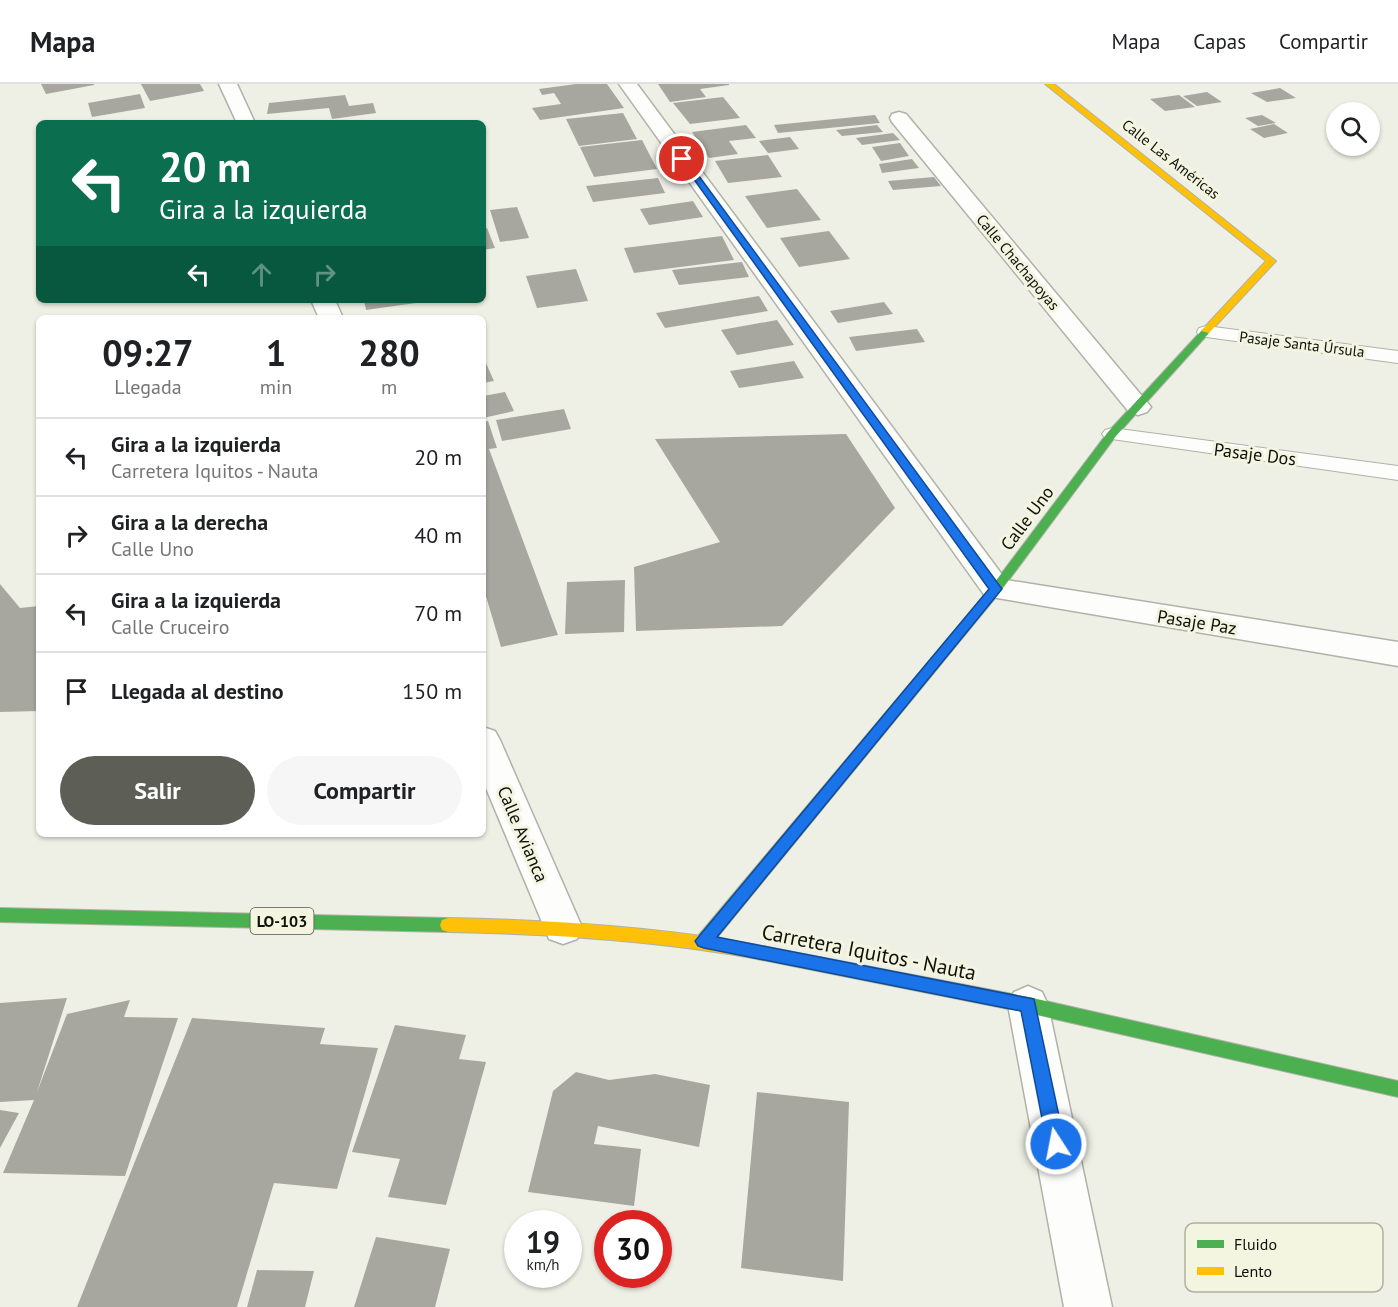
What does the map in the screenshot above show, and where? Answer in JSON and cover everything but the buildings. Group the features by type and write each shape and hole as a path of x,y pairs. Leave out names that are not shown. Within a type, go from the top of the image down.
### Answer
{"street":[{"path":"228,84 245,120"},
{"path":"628,84 996,589"},
{"name":"Calle Las Américas","path":"1049,84 1272,261"},
{"name":"Calle Chachapoyas","path":"899,118 1138,406"},
{"name":"Calle Uno","path":"704,941 996,589 1112,434 1272,261"},
{"name":"Pasaje Paz","path":"996,589 1398,654"},
{"name":"Calle Avianca","path":"486,747 563,927"},
{"name":"Carretera Iquitos - Nauta","path":"0,915 563,927 704,941 1028,1005 1398,1089"},
{"path":"1028,1005 1088,1307"}],"lane":[{"name":"Pasaje Santa Úrsula","path":"1206,332 1398,357"},
{"name":"Pasaje Dos","path":"1112,434 1398,472"}],"traffic: fast":[{"path":"704,941 996,589 1112,434 1206,331"},
{"path":"0,915 448,925"},
{"path":"752,951 1028,1005 1398,1089"}],"traffic: slow":[{"path":"1049,84 1271,261 1206,331"},
{"path":"448,925 601,931 677,939 752,951"}],"route":[{"path":"682,159 996,589 704,941 1028,1005 1056,1144"}]}
